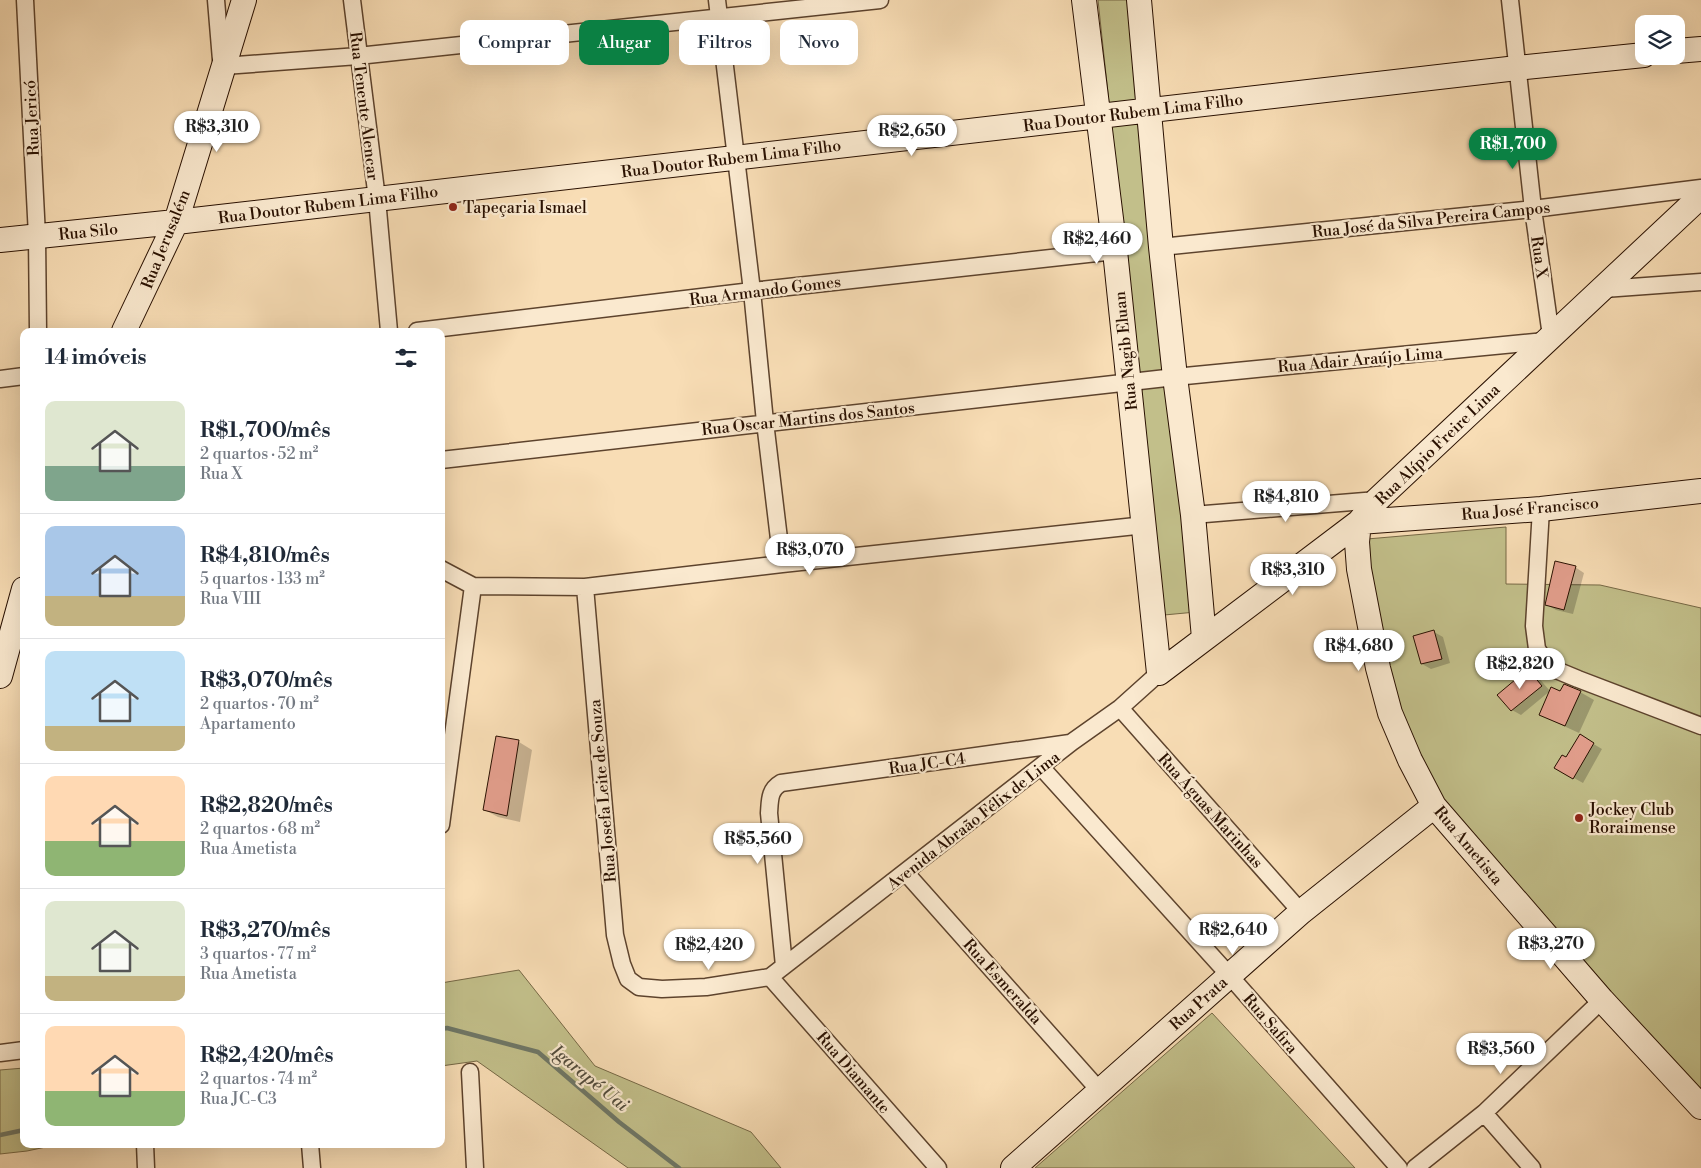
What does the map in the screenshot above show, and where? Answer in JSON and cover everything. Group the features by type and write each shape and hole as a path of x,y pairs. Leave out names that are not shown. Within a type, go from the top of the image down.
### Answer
{"street":[{"name":"Rua Jericó","path":"25,0 37,236 38,328"},
{"path":"216,0 223,69 880,0"},
{"name":"Rua Jerusalém","path":"125,328 176,222 244,0"},
{"name":"Rua Tenente Alencar","path":"352,0 377,199 389,328"},
{"path":"717,0 782,564"},
{"name":"Rua Nagib Eluan","path":"1084,0 1115,251 1159,673"},
{"path":"1139,0 1161,247 1175,377 1193,515 1204,638"},
{"name":"Rua X","path":"1510,0 1548,338"},
{"path":"1685,50 1701,49"},
{"name":"Rua Doutor Rubem Lima Filho","path":"176,222 1635,56"},
{"name":"Rua José da Silva Pereira Campos","path":"1161,247 1533,209 1701,188"},
{"name":"Rua Alípio Freire Lima","path":"1159,673 1359,522 1377,500 1701,196"},
{"name":"Rua Silo","path":"0,240 176,222"},
{"name":"Rua Armando Gomes","path":"442,328 752,291 1115,251"},
{"path":"1604,289 1701,282"},
{"name":"Rua Adair Araújo Lima","path":"1175,377 1548,338"},
{"path":"0,379 20,376"},
{"name":"Rua Oscar Martins dos Santos","path":"445,460 1175,377"},
{"name":"Rua José Francisco","path":"1359,522 1541,509 1701,491"},
{"path":"1193,515 1377,500"},
{"path":"1338,503 1357,508 1359,522"},
{"path":"1541,509 1534,626 1536,649 1549,667 1701,726"},
{"name":"Rua Ametista","path":"1359,522 1357,542 1359,569 1378,668 1390,713 1410,760 1434,806 1602,1000 1701,1107"},
{"path":"445,571 474,586 585,587 1144,525"},
{"path":"445,796 474,586"},
{"name":"Rua Josefa Leite de Souza","path":"585,587 615,935 622,964 628,979 639,987 662,989 706,987 770,977"},
{"path":"0,676 20,604"},
{"name":"Avenida Abraão Félix de Lima","path":"770,977 1072,742 1120,708 1159,673"},
{"name":"Rua Águas Marinhas","path":"1120,708 1301,912"},
{"name":"Rua JC-C4","path":"784,966 769,813 770,797 774,787 781,783 1072,742"},
{"name":"Rua Safira","path":"1041,767 1229,975 1399,1168"},
{"name":"Rua Prata","path":"1013,1168 1301,912 1434,806"},
{"name":"Rua Esmeralda","path":"906,873 1100,1090"},
{"name":"Rua Diamante","path":"770,977 938,1168"},
{"path":"1415,1168 1484,1112 1602,1000"},
{"path":"0,1053 20,1050"},
{"path":"470,1072 475,1168"},
{"path":"1484,1112 1532,1168"},
{"path":"145,1148 146,1168"},
{"path":"310,1148 312,1168"}],"shaded area":[{"path":"1098,0 1129,0 1196,612 1164,615"},
{"name":"Jockey Club Roraimense","path":"1506,527 1506,584 1600,585 1701,608 1701,1094 1441,799 1392,694 1369,585 1367,539"},
{"path":"519,970 595,1066 751,1132 781,1168 628,1168 477,1061 445,1065 445,982"},
{"path":"1212,1013 1355,1168 1035,1168"},
{"path":"20,1068 20,1148 41,1148 0,1154 0,1070"}],"building":[{"path":"1555,561 1576,566 1564,610 1545,605"},
{"path":"1434,630 1442,659 1421,664 1413,636"},
{"path":"1528,669 1542,686 1511,711 1497,695"},
{"path":"1564,684 1581,691 1565,726 1539,715 1551,687 1560,691"},
{"path":"1580,734 1594,743 1573,779 1554,768 1562,755 1566,757"},
{"path":"496,736 519,740 507,816 483,810"}],"waterway":[{"name":"Igarapé Uai","path":"445,1028 538,1052 619,1122 679,1168"},
{"name":"Igarapé Uai","path":"0,1135 20,1131"}],"place":[{"name":"Tapeçaria Ismael","path":"453,207"},
{"name":"Jockey Club Roraimense","path":"1579,818"}]}
